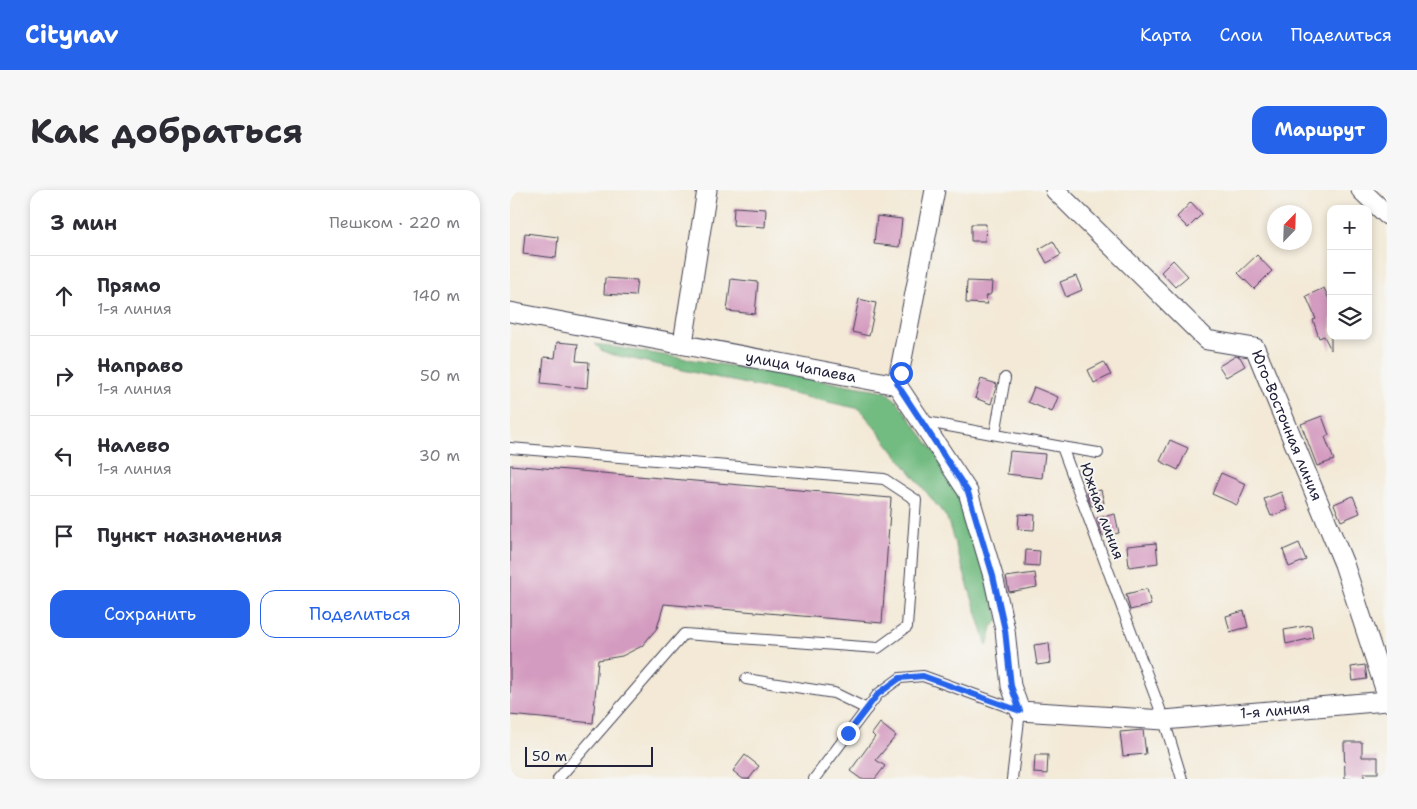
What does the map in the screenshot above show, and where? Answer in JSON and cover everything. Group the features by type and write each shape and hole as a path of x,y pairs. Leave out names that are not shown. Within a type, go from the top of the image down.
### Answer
{"street":[{"path":"684,343 707,190"},
{"path":"935,190 897,384 968,492 993,576 1005,630 1011,686 1020,711"},
{"name":"Юго-Восточная линия","path":"1055,190 1207,340 1255,348 1344,564 1387,695"},
{"path":"1361,190 1387,215"},
{"name":"улица Чапаева","path":"510,312 897,384"},
{"name":"1-я линия","path":"1020,711 1164,720 1387,702"}],"lane":[{"path":"995,434 1005,378"},
{"path":"920,420 1098,453"},
{"name":"Южная линия","path":"1062,447 1164,720"},
{"path":"510,448 884,479 916,500 907,627 878,648 684,634 558,779"},
{"name":"1-я линия","path":"814,779 878,694 900,678 923,676 1020,711"},
{"path":"746,679 834,693 867,709"},
{"path":"1012,779 1020,711"},
{"path":"1164,720 1182,779"}],"green space":[{"path":"595,344 885,391 897,401 964,492 999,620 992,627 987,646 947,518 860,409 610,354 601,350"}],"building":[{"path":"1191,202 1202,214 1188,228 1177,217"},
{"path":"734,207 766,209 765,227 733,225"},
{"path":"877,216 902,219 899,247 874,244"},
{"path":"971,224 986,224 985,241 971,241"},
{"path":"525,233 558,237 556,258 523,254"},
{"path":"1053,241 1061,255 1047,263 1039,249"},
{"path":"1257,255 1272,271 1254,289 1238,273"},
{"path":"1173,260 1188,276 1175,287 1161,272"},
{"path":"1076,276 1082,290 1066,297 1060,282"},
{"path":"605,278 637,280 635,296 604,294"},
{"path":"731,279 758,282 755,314 727,311"},
{"path":"967,281 992,282 991,294 985,297 988,304 966,303"},
{"path":"1324,288 1327,295 1327,340 1331,340 1331,350 1324,336 1319,338 1313,320 1316,319 1306,296"},
{"path":"859,299 876,303 869,336 852,332"},
{"path":"557,342 578,344 576,361 589,362 587,388 541,383 544,357 555,358"},
{"path":"1236,356 1240,357 1245,366 1226,377 1219,366"},
{"path":"1104,362 1111,375 1094,383 1088,370"},
{"path":"981,379 997,384 991,404 975,398"},
{"path":"1034,387 1058,397 1052,412 1028,402"},
{"path":"1322,416 1329,435 1325,437 1334,460 1317,466 1301,424"},
{"path":"1170,440 1188,448 1178,470 1160,461"},
{"path":"1010,451 1045,454 1042,478 1007,474"},
{"path":"510,465 891,498 882,623 664,604 657,628 642,646 622,656 598,660 593,723 510,715"},
{"path":"1221,473 1246,484 1237,505 1212,494"},
{"path":"1101,490 1104,503 1091,506 1087,493"},
{"path":"1281,492 1288,510 1271,516 1264,499"},
{"path":"1353,496 1360,513 1341,521 1334,504"},
{"path":"1019,514 1035,515 1034,530 1018,529"},
{"path":"1115,514 1119,533 1102,536 1097,518"},
{"path":"1156,543 1158,563 1129,567 1127,546"},
{"path":"1299,543 1306,560 1289,567 1283,550"},
{"path":"1026,550 1040,551 1039,566 1025,565"},
{"path":"1035,573 1037,587 1009,592 1006,577"},
{"path":"1147,589 1151,605 1130,610 1126,594"},
{"path":"1244,611 1248,627 1230,632 1226,616"},
{"path":"1311,625 1313,638 1286,644 1284,630"},
{"path":"1049,643 1051,663 1037,665 1034,645"},
{"path":"1365,665 1367,679 1353,681 1351,667"},
{"path":"880,723 896,736 876,760 885,766 875,779 861,779 850,771 875,737 872,734"},
{"path":"1143,730 1146,754 1123,756 1120,732"},
{"path":"1344,742 1362,742 1362,757 1378,757 1378,773 1364,773 1364,779 1345,779"},
{"path":"745,755 759,766 749,779 743,779 733,771"},
{"path":"1035,755 1048,755 1047,774 1034,773"}],"route":[{"path":"848,733 878,694 900,678 923,676 1020,711 1011,686 1005,630 993,576 968,492 897,384 901,373"}]}
